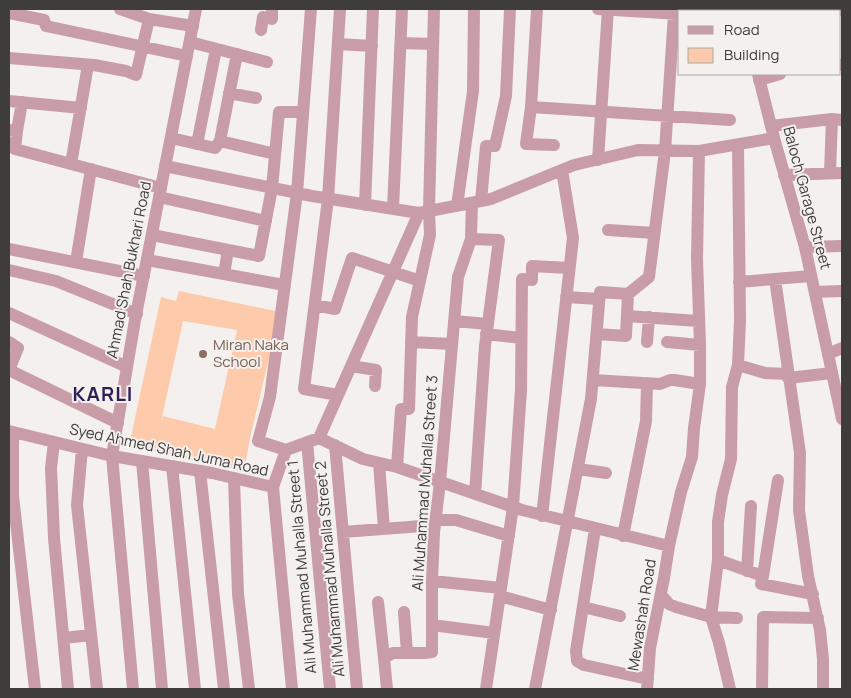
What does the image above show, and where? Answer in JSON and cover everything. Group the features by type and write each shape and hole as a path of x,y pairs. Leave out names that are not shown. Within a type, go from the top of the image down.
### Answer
{"street":[{"path":"120,9 149,19 193,26"},
{"name":"Ahmad Shah Bukhari Road","path":"133,689 112,456 147,260 196,9"},
{"path":"261,30 263,17 272,19 272,9"},
{"path":"311,9 297,193 270,397 258,441 286,450 313,440 335,446 363,459 398,467 513,508 669,546"},
{"path":"338,396 304,389 328,199 340,9"},
{"path":"365,205 373,9"},
{"path":"393,209 402,9"},
{"path":"398,467 401,409 409,409 412,317 430,235 424,212 434,9"},
{"path":"457,206 473,91 474,9"},
{"name":"Ali Muhammad Muhalla Street 3","path":"384,658 393,653 432,652 432,581 435,523 458,277 471,238 486,146 496,146 506,96 510,9"},
{"path":"537,9 531,107 526,144 554,144"},
{"path":"535,689 591,399 600,292 628,294 649,278 665,151 677,14 598,9"},
{"path":"598,160 608,9"},
{"path":"817,10 841,10"},
{"path":"14,12 44,20 46,26 187,56"},
{"path":"9,58 88,65 126,71 136,75 149,19"},
{"path":"190,42 267,62"},
{"path":"338,44 372,46"},
{"path":"401,44 433,44"},
{"path":"197,144 216,49"},
{"path":"172,138 214,148 220,141 237,54"},
{"path":"71,164 88,65"},
{"path":"758,77 773,75"},
{"name":"Baloch Garage Street","path":"758,77 805,247 842,419"},
{"path":"229,93 256,98"},
{"path":"9,101 81,108"},
{"path":"22,102 13,130 14,149 91,169 160,193 266,221"},
{"path":"531,107 730,120"},
{"path":"152,235 259,256 272,188 279,112 303,112"},
{"path":"165,166 328,199 424,212 491,199 574,166 638,150 699,151 738,144 772,132 837,120 836,173 784,175"},
{"path":"220,141 275,154"},
{"path":"730,689 711,617 718,560 718,522 722,495 731,459 732,387 738,365 738,144"},
{"name":"Mewashah Road","path":"648,684 650,648 669,546 681,492 692,457 700,384 697,259 699,151"},
{"path":"76,262 91,169"},
{"path":"542,516 573,238 562,170"},
{"path":"313,440 338,396 393,272 424,212"},
{"path":"608,230 654,233"},
{"path":"471,238 499,240 487,329 475,494"},
{"path":"805,247 842,246"},
{"path":"9,248 144,276"},
{"path":"224,274 228,250"},
{"path":"315,305 335,309 352,258 420,281"},
{"path":"147,260 284,285"},
{"path":"486,689 513,508 521,390 522,279 532,280 532,266 569,268"},
{"path":"9,270 56,281 137,314"},
{"path":"739,282 811,276"},
{"path":"775,279 800,452 799,510 808,576 820,630 823,659 823,689"},
{"path":"815,292 842,291"},
{"path":"597,334 626,336 628,294"},
{"path":"566,297 599,299"},
{"path":"9,313 127,367"},
{"path":"627,316 698,321"},
{"path":"647,342 649,317"},
{"path":"454,321 521,338"},
{"path":"9,342 18,348 9,370 118,423"},
{"path":"411,342 452,344"},
{"path":"667,342 700,345"},
{"path":"828,354 842,348"},
{"path":"738,365 765,374 788,376 832,373"},
{"path":"351,366 376,370 375,386"},
{"path":"593,380 660,384 674,380 700,384"},
{"path":"623,536 646,421 647,383"},
{"path":"11,432 13,496 35,689"},
{"name":"Syed Ahmed Shah Juma Road","path":"11,432 112,456 200,471 273,487 292,689"},
{"name":"Ali Muhammad Muhalla Street 1","path":"313,440 330,689"},
{"path":"54,442 52,468 54,538 68,689"},
{"name":"Ali Muhammad Muhalla Street 2","path":"335,446 357,689"},
{"path":"82,449 77,505 97,689"},
{"path":"273,487 286,450"},
{"path":"142,461 162,689"},
{"path":"379,463 384,529"},
{"path":"172,466 195,689"},
{"path":"578,469 606,473"},
{"path":"200,471 224,689"},
{"path":"234,479 238,594 250,689"},
{"path":"778,480 761,584 812,594"},
{"path":"747,571 751,506"},
{"path":"343,532 456,520 509,536"},
{"path":"595,528 576,651 577,661 584,665 648,684"},
{"path":"718,560 762,576"},
{"path":"432,581 500,592 551,610"},
{"path":"661,595 669,604 676,607 711,617 737,618"},
{"path":"378,602 387,689"},
{"path":"583,607 620,616"},
{"path":"404,612 407,653"},
{"path":"762,689 763,617 818,618"},
{"path":"432,625 494,633"},
{"path":"64,638 91,635"}],"building":[{"path":"179,291 280,312 244,471 129,446 161,297 176,301","holes":["183,321 237,330 215,429 163,416 161,422"]}],"place":[{"name":"Miran Naka School","path":"203,354"}],"district":[{"name":"KARLI","path":"103,394"}]}
